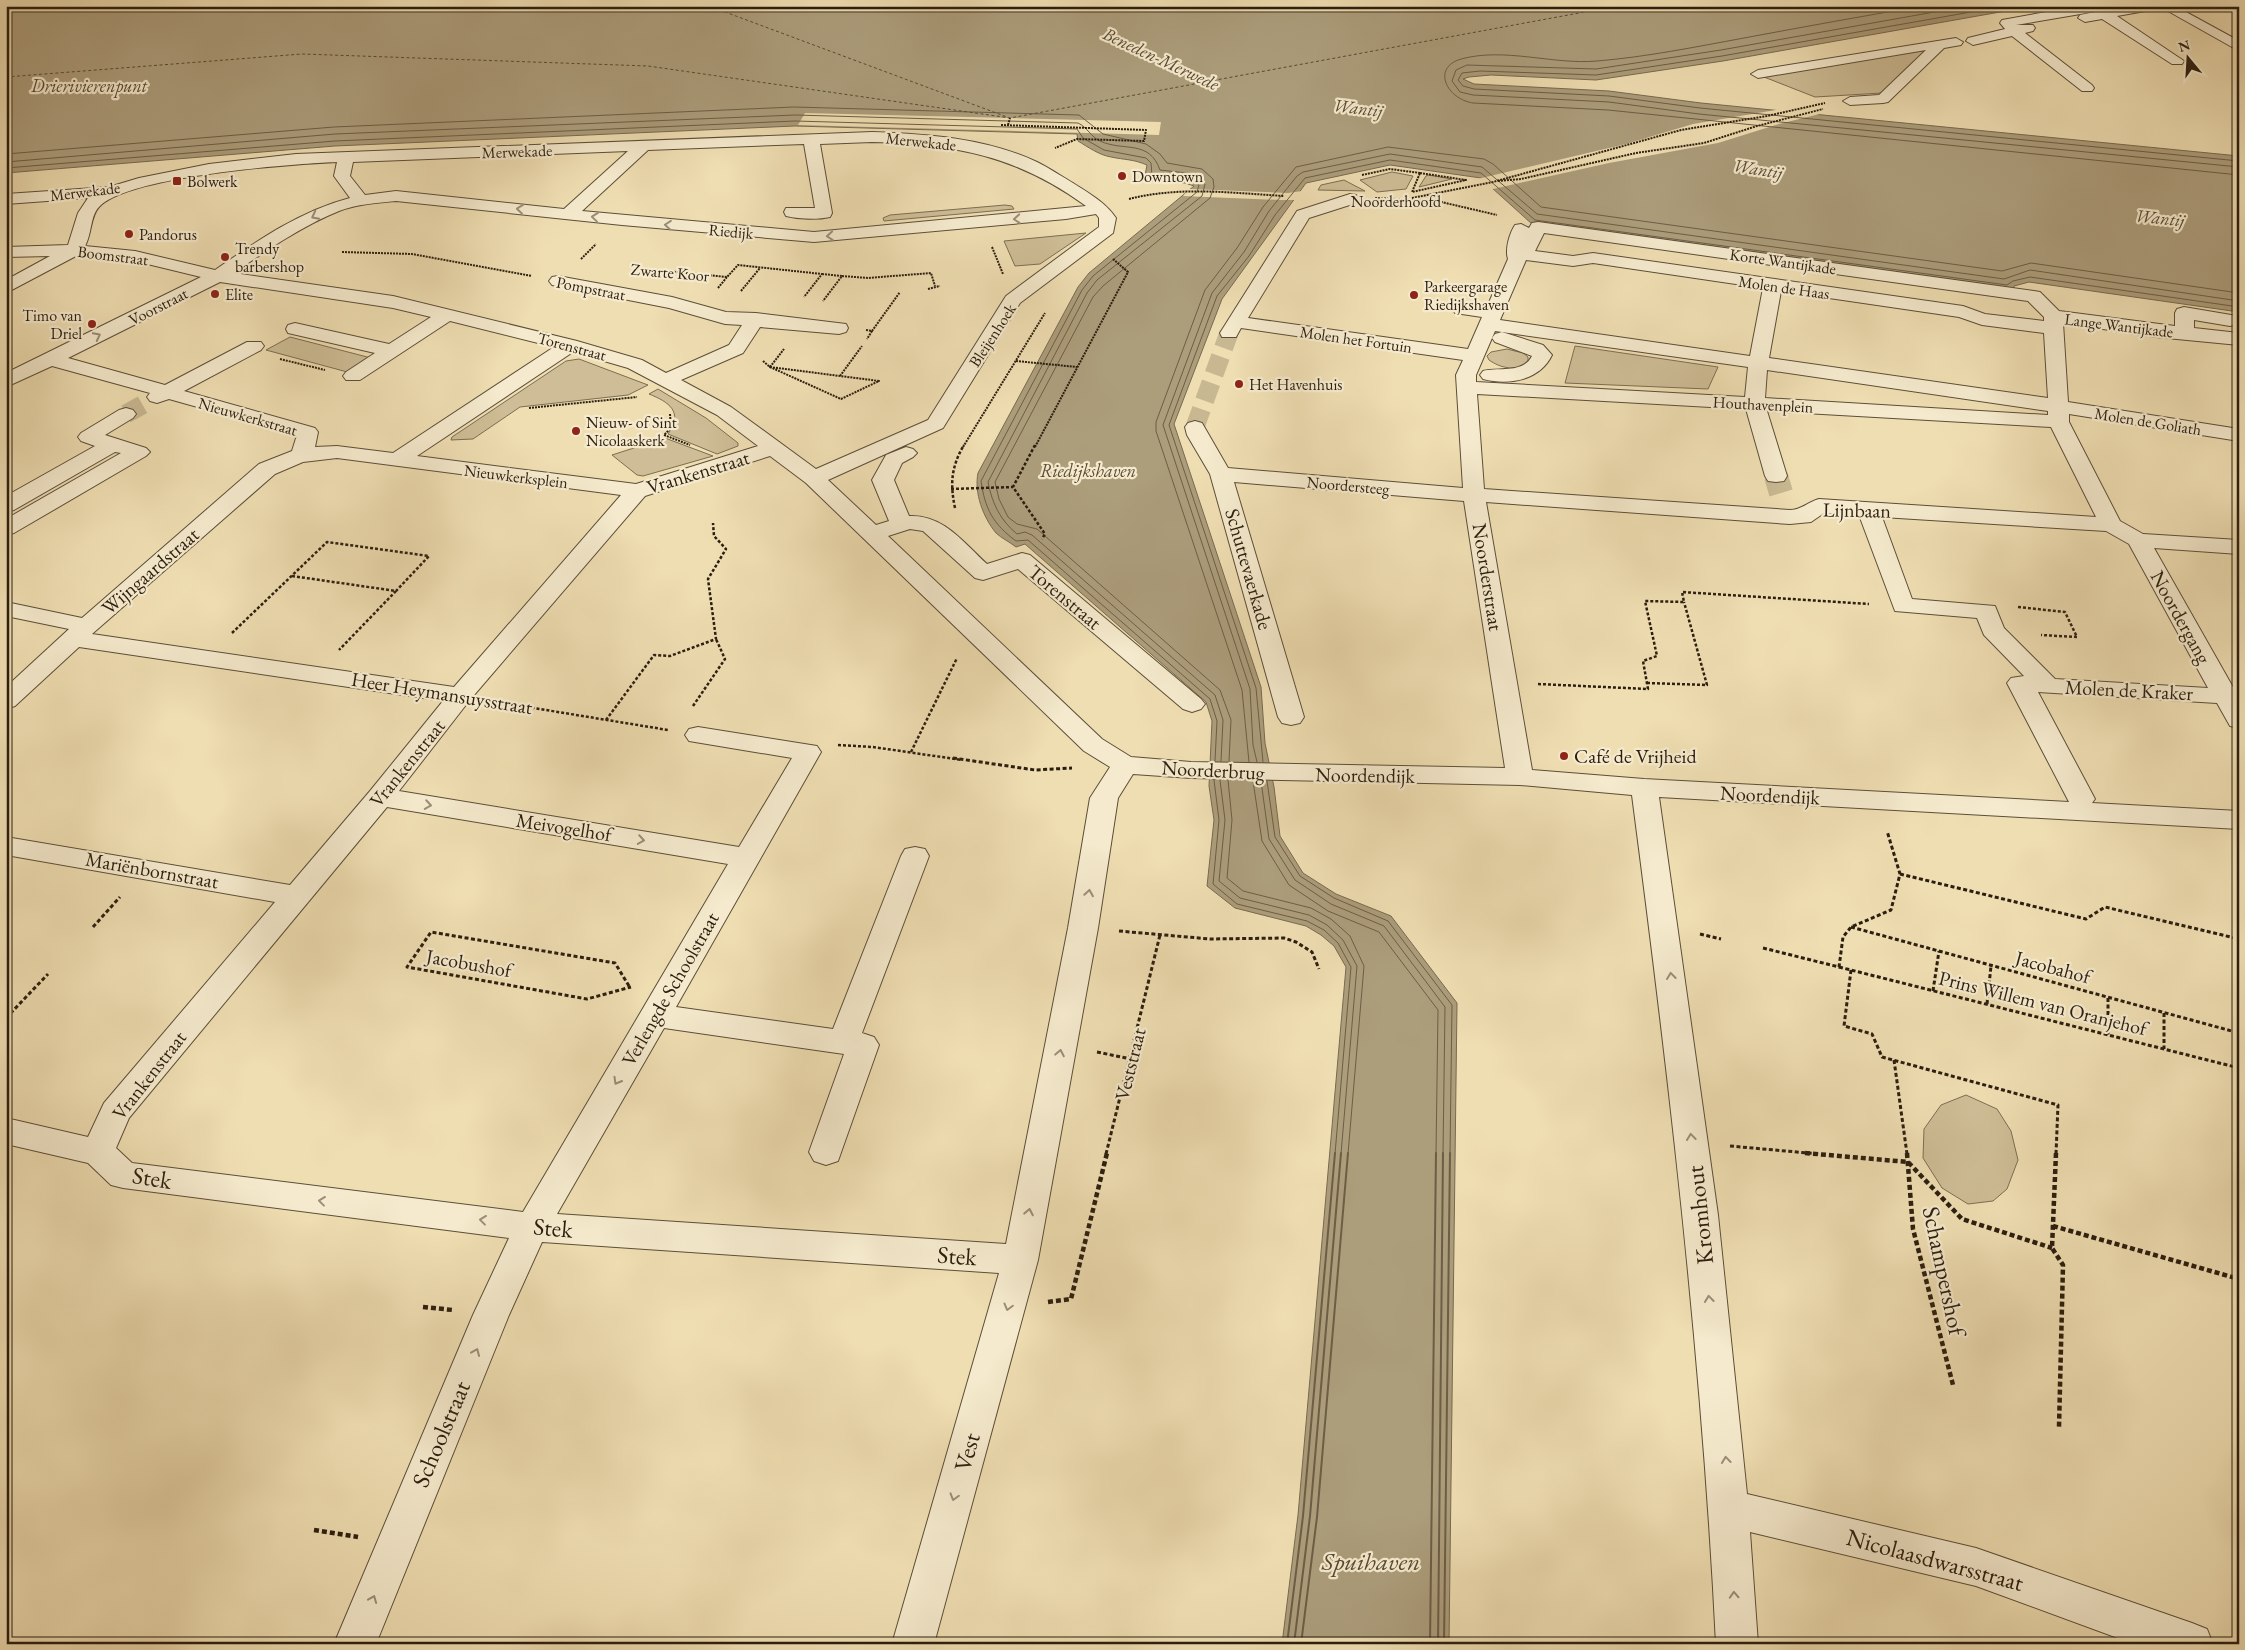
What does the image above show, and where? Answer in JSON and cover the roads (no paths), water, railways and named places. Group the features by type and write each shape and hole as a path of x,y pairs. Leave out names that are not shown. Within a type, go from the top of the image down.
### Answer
{"street":[{"path":"2087,88 2013,30 2007,23 2150,6"},
{"path":"2165,6 2239,47"},
{"path":"2104,10 2177,61"},
{"path":"1974,41 2013,30"},
{"path":"1758,74 1956,42"},
{"path":"1850,101 1883,99 1941,43"},
{"name":"Merwekade","path":"6,199 111,192 148,181 246,164 346,156 881,137 926,140 974,148 1027,164 1084,196 1101,208"},
{"path":"792,212 824,213 811,138"},
{"path":"568,214 643,146"},
{"path":"346,156 342,176 359,197"},
{"path":"10,284 74,250 81,242 86,216 92,204 111,192"},
{"name":"Riedijk","path":"359,197 396,196 814,237 1066,214 1101,208"},
{"name":"Voorstraat","path":"6,381 218,276 271,239 334,206 359,197"},
{"name":"Noorderhoofd","path":"1232,327 1303,215 1350,199"},
{"name":"Bleijenhoek","path":"814,478 936,424 1013,300 1107,229 1108,218 1101,208"},
{"name":"Korte Wantijkade","path":"1518,242 1529,247 1538,226 2034,296 2053,322"},
{"name":"Molen de Haas","path":"1518,242 1573,261 1593,258 1963,312 1982,319 2053,322"},
{"name":"Noorderstraat","path":"1518,242 1517,259 1470,373 1474,495 1520,777"},
{"name":"Boomstraat","path":"6,252 74,250 135,256 218,276"},
{"name":"Torenstraat","path":"218,276 393,302 570,345 635,364 668,379 724,411 814,478 1093,745 1125,765"},
{"name":"Pompstraat","path":"558,281 672,303 725,318 839,328"},
{"path":"1773,285 1758,364 1756,404 1790,517"},
{"path":"1464,306 1491,320 1501,338 1536,349 1542,355 1539,364 1530,370 1510,375 1470,373"},
{"name":"Lange Wantijkade","path":"2185,333 2184,313 2239,321"},
{"path":"352,376 447,315"},
{"path":"668,379 736,349 756,320"},
{"name":"Houthavenplein","path":"1491,320 2059,414"},
{"path":"2053,322 2059,414 2111,525"},
{"name":"Lange Wantijkade","path":"2053,322 2205,334 2239,339"},
{"name":"Molen het Fortuin","path":"1232,327 1470,373"},
{"path":"295,329 392,351"},
{"path":"395,461 570,345"},
{"name":"Nieuwkerkstraat","path":"157,397 250,348"},
{"name":"Nieuwkerkstraat","path":"51,360 157,397 308,432 302,455"},
{"name":"Houthavenplein","path":"1470,373 1756,404 2059,414"},
{"path":"6,528 139,452 88,437 126,414"},
{"name":"Molen de Goliath","path":"2059,414 2239,435"},
{"name":"Schuttevaerkade","path":"1195,427 1197,435 1221,474 1291,717"},
{"path":"6,504 112,444"},
{"name":"Vrankenstraat","path":"98,1152 115,1112 380,797 460,696 636,492 773,448"},
{"name":"Nieuwkerksplein","path":"302,455 337,452 636,492"},
{"path":"902,525 883,480 892,459 906,452"},
{"name":"Wijngaardstraat","path":"6,701 81,632 267,469 302,455"},
{"name":"Noordersteeg","path":"1221,474 1474,495"},
{"name":"Lijnbaan","path":"1474,495 1790,517 1803,517 1819,506 2111,525 2138,540 2239,547"},
{"name":"Molen de Kraker","path":"1868,509 1903,606 1987,611 1993,630 2048,686 2232,696"},
{"name":"Torenstraat","path":"874,534 915,523 930,526 983,573 1022,560 1192,704"},
{"name":"Noordergang","path":"2138,540 2232,696 2239,720"},
{"name":"Heer Heymansuysstraat","path":"6,609 81,632 205,658 317,673 460,696"},
{"path":"2048,686 2020,684 2081,799"},
{"name":"Verlengde Schoolstraat","path":"532,1226 808,752 687,733"},
{"path":"1020,1260 1084,928 1104,798 1125,765"},
{"name":"Noorderbrug","path":"1125,765 1191,770 1300,774"},
{"name":"Noordendijk","path":"1300,774 1520,777 1644,788 2239,820"},
{"name":"Kromhout","path":"1644,788 1692,1143 1730,1509 1737,1644"},
{"name":"Meivogelhof","path":"380,797 747,858"},
{"name":"Mariënbornstraat","path":"6,846 198,869 297,896"},
{"path":"843,1042 915,856"},
{"path":"662,1004 862,1045 826,1152"},
{"path":"6,1131 98,1152"},
{"name":"Stek","path":"98,1152 123,1176 532,1226 1020,1260"},
{"name":"Schoolstraat","path":"355,1644 488,1324 532,1226"},
{"name":"Vest","path":"913,1644 1020,1260"},
{"name":"Nicolaasdwarsstraat","path":"1730,1509 1976,1567 2192,1644"}],"water":[{"path":"6,6 2034,6 1723,61 1596,80 1491,75 1463,79 1474,84 1609,91 1701,103 2239,156 2239,312 2029,282 2014,286 2014,291 1532,224 1481,178 1390,165 1306,183 1222,299 1174,424 1261,687 1265,743 1274,787 1280,836 1303,873 1336,894 1391,916 1457,1003 1449,1644 1282,1644 1298,1515 1346,967 1334,946 1306,926 1235,908 1207,886 1214,820 1209,786 1212,721 1206,702 1025,544 1016,547 1000,537 987,520 977,489 978,473 1078,287 1089,273 1194,186 1185,183 1144,181 1147,165 1098,153 1078,141 1077,134 795,126 335,146 6,173"}],"tunnel":[{"path":"1195,427 1229,333"},
{"path":"126,414 149,401"},
{"path":"1776,476 1781,493"}],"place":[{"name":"Downtown","path":"1122,176"},
{"name":"Bolwerk","path":"177,181"},
{"name":"Pandorus","path":"129,234"},
{"name":"Trendy barbershop","path":"225,257"},
{"name":"Elite","path":"215,294"},
{"name":"Parkeergarage Riedijkshaven","path":"1414,295"},
{"name":"Timo van Driel","path":"92,324"},
{"name":"Het Havenhuis","path":"1239,384"},
{"name":"Nieuw- of Sint Nicolaaskerk","path":"576,431"},
{"name":"Café de Vrijheid","path":"1564,756"}],"water label":[{"name":"Beneden-Merwede","path":"1161,59"},
{"name":"Drierivierenpunt","path":"89,86"},
{"name":"Wantij","path":"1358,108"},
{"name":"Wantij","path":"1758,169"},
{"name":"Wantij","path":"2160,218"},
{"name":"Riedijkshaven","path":"1088,471"},
{"name":"Spuihaven","path":"1371,1561"}]}
